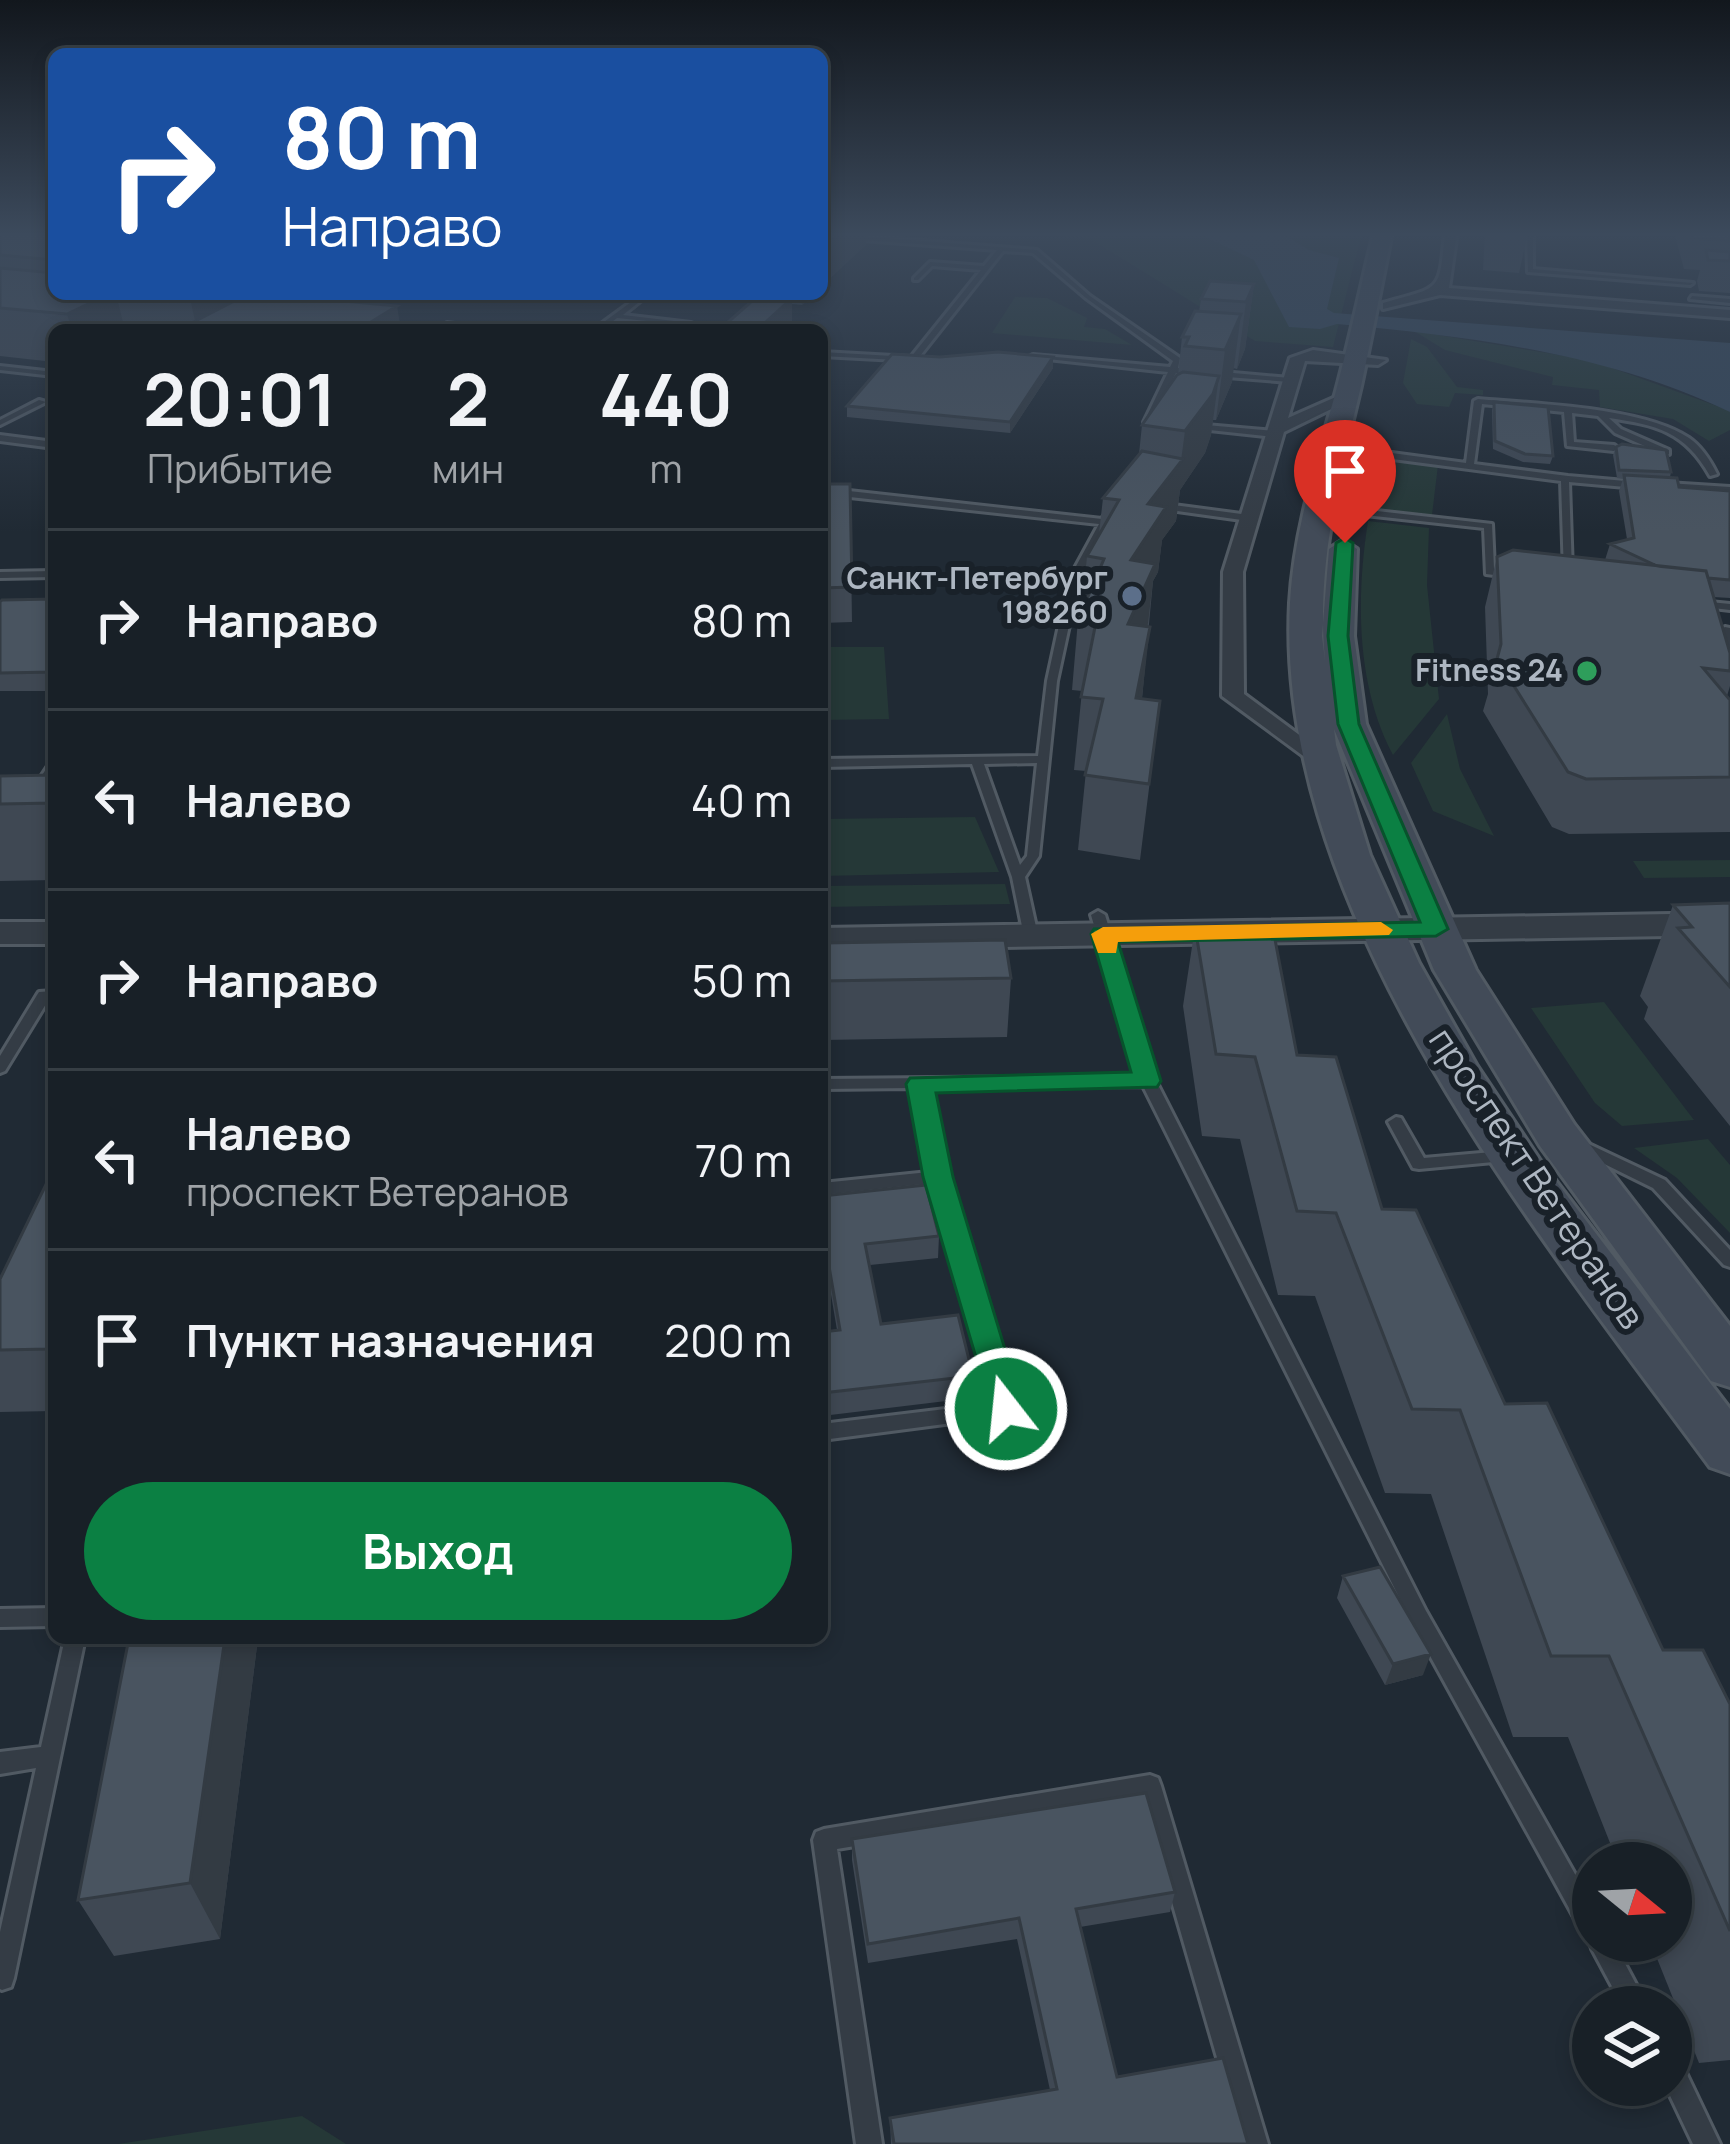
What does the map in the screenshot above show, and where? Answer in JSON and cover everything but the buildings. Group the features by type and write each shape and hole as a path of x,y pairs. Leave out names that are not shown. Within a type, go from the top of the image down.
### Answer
{"main road":[{"name":"проспект Ветеранов","path":"1374,332 1344,400 1309,570 1305,633 1321,762 1380,920 1466,1082 1535,1145 1730,1366"},
{"name":"проспект Ветеранов","path":"1375,332 1339,574 1338,636 1349,724 1431,919 1535,1145 1730,1451"}],"street":[{"path":"1321,762 1233,696 1233,572 1290,380 1302,355 1366,332"},
{"path":"1275,431 1344,400"},
{"path":"828,920 1100,925 1431,919 1730,905"},
{"path":"1431,919 1730,924"},
{"path":"828,939 1029,926"},
{"path":"0,933 48,933"},
{"path":"0,953 48,952"}],"lane":[{"path":"913,359 935,332"},
{"path":"1138,332 1177,360 1147,420 1275,431"},
{"path":"828,354 926,360"},
{"path":"1025,357 1290,380"},
{"path":"0,368 48,373"},
{"path":"0,423 48,400"},
{"path":"1470,463 1478,401 1601,415 1666,430 1697,447 1713,474"},
{"path":"1568,410 1570,444 1613,448"},
{"path":"1601,415 1618,431 1666,452"},
{"path":"1151,433 1173,424"},
{"path":"0,438 48,444"},
{"path":"1356,482 1470,463 1510,475 1565,481 1730,490"},
{"path":"1565,481 1568,581"},
{"path":"1356,482 1489,526 1489,572 1528,576"},
{"path":"828,491 1104,522"},
{"path":"1018,877 1034,856 1052,681 1073,579 1118,499"},
{"path":"1166,507 1250,518"},
{"path":"0,575 48,574"},
{"path":"1548,579 1583,585"},
{"path":"1677,601 1730,607"},
{"path":"1730,631 1725,630 1730,646"},
{"path":"828,763 1044,759"},
{"path":"977,760 1018,877 1029,926"},
{"path":"31,802 48,775"},
{"path":"1100,925 1148,1081 1419,1617 1572,1891"},
{"path":"0,1068 48,995"},
{"path":"0,1029 23,1029"},
{"path":"828,1084 1148,1081"},
{"path":"828,1431 1006,1409 938,1177 920,1084"},
{"path":"1396,1122 1419,1164 1535,1145 1659,1184 1730,1261"},
{"path":"828,1188 938,1177"},
{"path":"0,1618 48,1617"},
{"path":"2,1978 74,1644"},
{"path":"0,1763 48,1756"},
{"path":"869,2144 824,1840 1150,1786 1255,2144"},
{"path":"1689,2106 1707,2144"}],"green space":[{"path":"1110,332 1132,345 992,333"},
{"path":"1241,332 1337,332 1333,347 1255,341"},
{"path":"1416,332 1590,360 1725,409 1730,412 1730,430 1709,441 1673,419 1600,407 1599,390 1552,385 1553,377 1445,350"},
{"path":"1411,339 1427,347 1457,387 1483,390 1483,395 1455,393 1449,407 1417,404 1403,383"},
{"path":"1379,459 1438,465 1432,515 1371,509"},
{"path":"1368,521 1429,528 1427,585 1439,699 1393,755 1372,700 1362,641"},
{"path":"828,647 884,647 889,719 828,720"},
{"path":"1447,714 1460,769 1494,836 1433,811 1411,763"},
{"path":"975,817 999,872 828,876 828,819"},
{"path":"1730,860 1730,877 1644,878 1633,861"},
{"path":"1005,884 1010,904 828,907 828,886"},
{"path":"1604,1002 1694,1120 1622,1126 1595,1103 1531,1008"},
{"path":"1708,1139 1730,1165 1730,1233 1677,1178 1634,1148"},
{"path":"302,2116 346,2144 118,2144"}],"water":[{"path":"1411,332 1586,332 1730,343 1730,412 1587,362"}],"slow traffic":[{"path":"1107,947 1103,934 1381,930"}],"place":[{"name":"Санкт-Петербург 198260","path":"1132,596"},
{"name":"Fitness 24","path":"1587,671"}],"route":[{"path":"1006,1409 938,1177 920,1084 1148,1081 1103,934 1436,929 1349,724 1338,636 1339,574 1345,543"}]}
